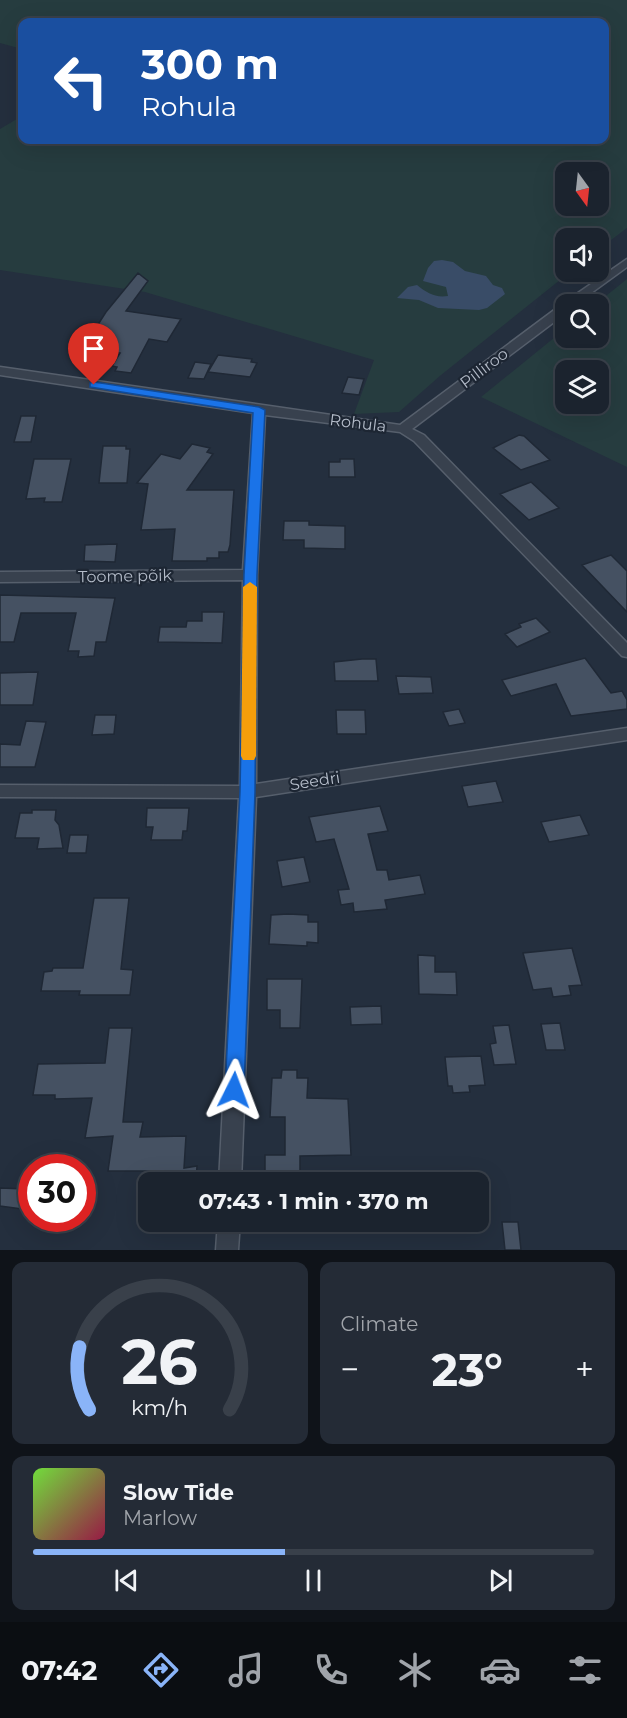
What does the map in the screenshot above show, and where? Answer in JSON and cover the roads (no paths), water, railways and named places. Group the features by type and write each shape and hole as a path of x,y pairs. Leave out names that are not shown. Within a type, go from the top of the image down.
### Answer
{"street":[{"name":"Pilliroo","path":"583,294 627,262"},
{"name":"Pilliroo","path":"403,429 555,315"},
{"name":"Rohula","path":"0,371 403,429 419,438 627,652"},
{"path":"230,1172 248,792 250,575 259,410"},
{"name":"Toome põik","path":"0,577 250,575"},
{"name":"Seedri","path":"0,791 248,792 627,734"},
{"path":"227,1250 228,1232"}],"water":[{"path":"434,261 453,262 465,271 486,276 493,285 502,288 505,294 487,308 479,310 438,308 419,300 397,298 408,287 417,285 431,294 448,296 446,287 423,281 428,268"}]}
